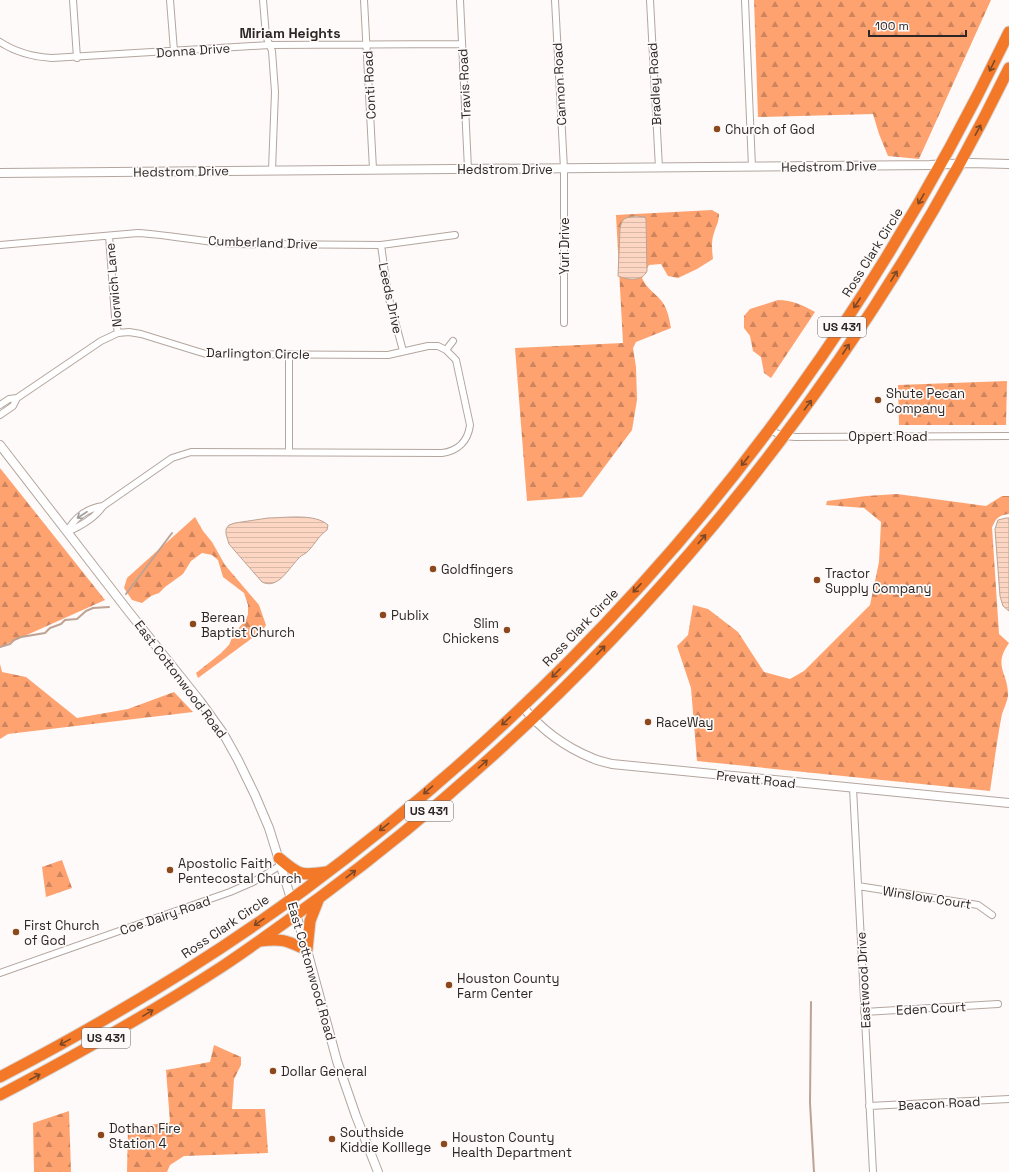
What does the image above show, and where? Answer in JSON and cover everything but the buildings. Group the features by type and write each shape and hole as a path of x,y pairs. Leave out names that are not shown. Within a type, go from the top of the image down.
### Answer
{"highway":[{"name":"Ross Clark Circle","path":"0,1077 99,1023 200,961 291,899 327,872 399,816 458,765 522,706 603,624 663,559 716,497 798,391 847,319 898,239 941,165 1009,32"},
{"name":"US 431","path":"0,1095 106,1038 169,1000 222,967 295,915 385,847 461,783 533,718 596,656 676,569 729,506 784,436 839,360 891,281 960,164 1009,68"},
{"path":"663,559 676,569"},
{"path":"458,765 456,775 461,783"},
{"path":"280,862 301,874 327,872"},
{"path":"258,942 274,939 284,940 307,950 310,921 319,897"},
{"path":"99,1023 106,1038"}],"street":[{"path":"73,0 77,58"},
{"path":"170,0 174,51"},
{"path":"263,0 266,36 272,51 275,92 272,170"},
{"name":"Conti Road","path":"364,0 373,170"},
{"name":"Travis Road","path":"460,0 468,169"},
{"name":"Cannon Road","path":"555,0 564,169"},
{"name":"Bradley Road","path":"650,0 659,168"},
{"path":"745,0 752,167"},
{"name":"Donna Drive","path":"0,42 22,54 52,58 77,58 269,45 462,44"},
{"name":"Hedstrom Drive","path":"0,172 564,169 1009,164"},
{"name":"Yuri Drive","path":"564,169 564,323"},
{"name":"Cumberland Drive","path":"0,245 109,236 158,234 229,244 381,245 455,235"},
{"name":"Norwich Lane","path":"109,236 115,316 118,333"},
{"name":"Leeds Drive","path":"381,245 388,295 403,351"},
{"name":"Darlington Circle","path":"0,406 9,399 18,398 101,341 118,333 129,332 141,334 206,354 388,355 433,346 446,350"},
{"path":"67,532 78,527 98,513 103,506 172,458 184,453 198,451 442,453 456,449 468,434 470,420 458,365 454,356 446,350 453,341"},
{"path":"289,354 289,452"},
{"name":"Darlington Circle","path":"0,415 14,406 18,398"},
{"name":"Oppert Road","path":"768,430 784,436 795,437 1009,436"},
{"path":"463,442 469,447"},
{"name":"East Cottonwood Road","path":"0,445 200,701 223,733 255,795 269,828 307,950 346,1087 364,1140 378,1172"},
{"name":"Prevatt Road","path":"522,706 533,718 570,747 592,758 612,764 1009,803"},
{"name":"Eastwood Drive","path":"853,788 873,1172"},
{"name":"Coe Dairy Road","path":"0,973 230,892 253,882 280,862"},
{"name":"Winslow Court","path":"858,886 978,905 992,915"},
{"name":"Eden Court","path":"864,1012 998,1004"},
{"name":"Beacon Road","path":"869,1106 1009,1099"}],"green space":[{"path":"754,0 991,0 919,159 888,156 873,114 758,117"},
{"path":"712,210 719,214 712,239 713,259 678,278 668,276 661,264 649,265 642,278 666,308 671,328 636,342 633,348 636,367 637,400 632,430 582,497 527,501 515,348 623,343 616,215"},
{"path":"778,300 797,303 815,312 771,378 764,373 761,357 753,351 750,336 744,328 744,316 750,309"},
{"path":"1007,381 1006,425 899,425 898,385"},
{"path":"0,468 105,600 0,647"},
{"path":"897,494 986,506 1002,496 1009,496 1009,514 998,518 992,527 999,634 1009,643 1004,651 1001,664 1008,688 1008,696 1000,723 990,791 697,761 691,688 677,646 688,635 693,605 708,609 738,632 764,672 790,679 804,671 870,605 879,562 881,522 864,508 826,505 827,501"},
{"path":"195,517 225,565 259,605 266,625 263,630 198,678 196,673 229,645 234,633 246,620 248,614 248,605 244,593 223,577 218,560 212,555 202,553 191,561 183,574 159,593 151,596 142,603 132,600 124,588 127,578"},
{"path":"0,664 2,672 26,677 77,718 128,709 174,692 193,712 8,734 0,739"},
{"path":"62,860 72,888 46,897 42,867"},
{"path":"214,1045 241,1057 241,1065 234,1079 232,1109 265,1109 268,1153 184,1156 170,1165 167,1172 127,1172 128,1128 170,1122 166,1070 210,1062"},
{"path":"69,1111 71,1172 34,1172 33,1123"}],"shaded area":[{"path":"636,216 645,217 646,219 647,271 642,277 630,279 618,276 620,229 623,220"},
{"path":"268,518 308,518 322,521 328,525 327,530 306,553 299,558 283,577 278,581 268,584 262,582 229,544 226,529 229,525 235,523"},
{"path":"1009,518 1009,611 1003,606 1000,596 995,529 998,520"}],"waterway":[{"path":"126,594 172,533"},
{"path":"0,647 10,644 14,640 21,637 45,633 50,628 61,624 65,620 77,619 86,611 93,608 109,607"},
{"path":"811,1002 810,1103 814,1172"}],"place":[{"name":"Church of God","path":"717,129"},
{"name":"Shute Pecan Company","path":"878,400"},
{"name":"Goldfingers","path":"433,569"},
{"name":"Tractor Supply Company","path":"817,580"},
{"name":"Publix","path":"383,615"},
{"name":"Berean Baptist Church","path":"193,624"},
{"name":"Slim Chickens","path":"507,630"},
{"name":"RaceWay","path":"648,722"},
{"name":"Apostolic Faith Pentecostal Church","path":"170,870"},
{"name":"First Church of God","path":"16,932"},
{"name":"Houston County Farm Center","path":"449,985"},
{"name":"Dollar General","path":"273,1071"},
{"name":"Dothan Fire Station 4","path":"101,1135"},
{"name":"Southside Kiddie Kolllege","path":"332,1139"},
{"name":"Houston County Health Department","path":"444,1144"}],"district":[{"name":"Miriam Heights","path":"290,33"}]}
